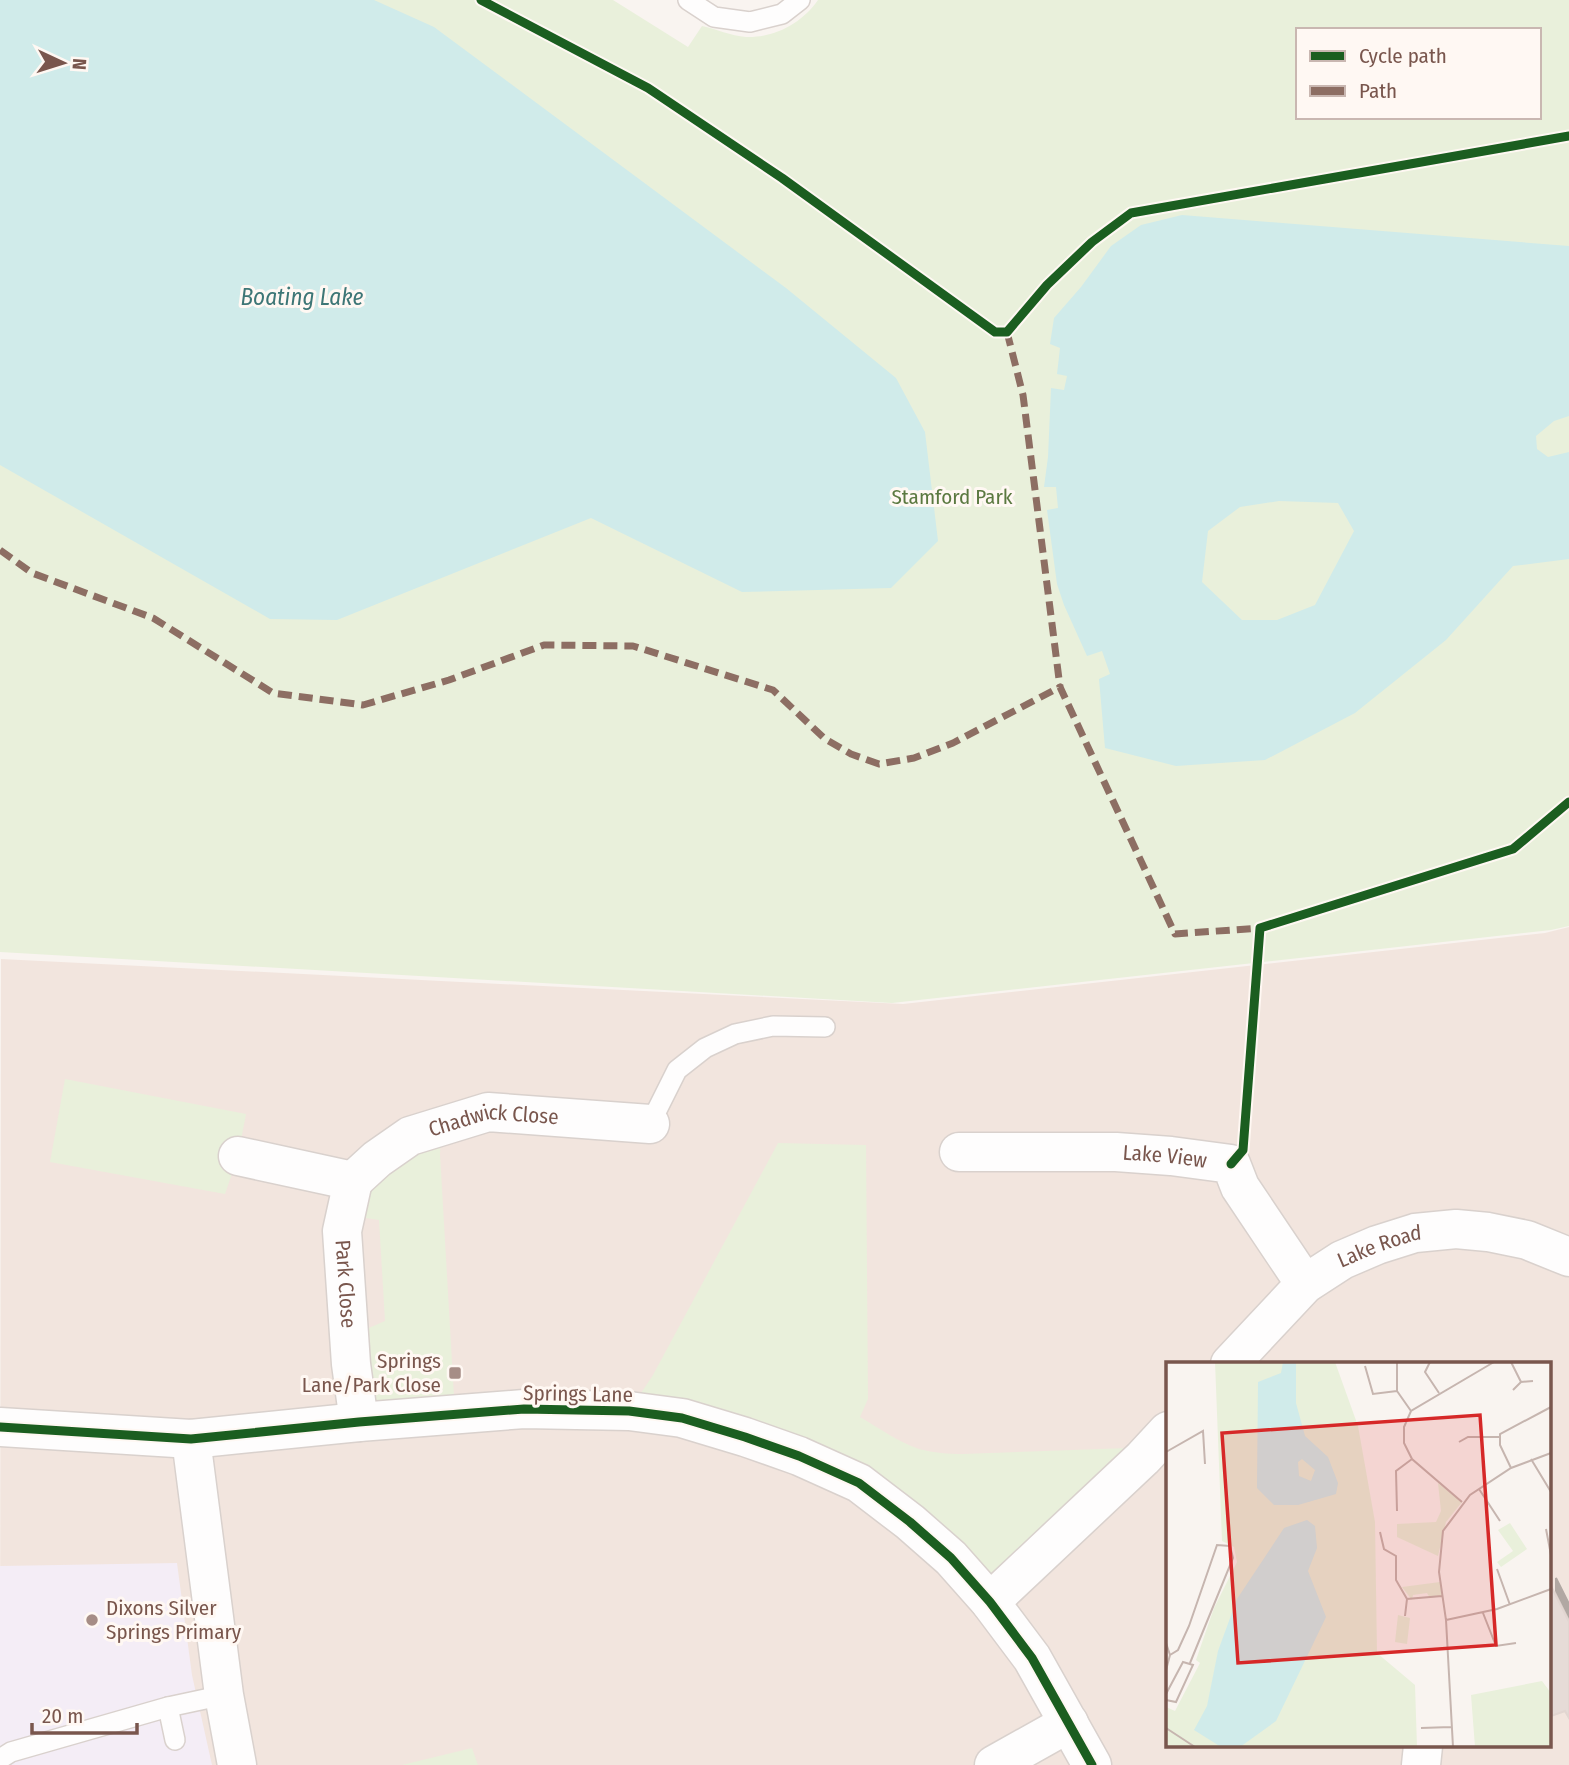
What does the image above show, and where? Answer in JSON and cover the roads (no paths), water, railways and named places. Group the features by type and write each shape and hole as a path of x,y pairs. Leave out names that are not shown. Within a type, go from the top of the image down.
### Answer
{"street":[{"name":"Chadwick Close","path":"353,1181 377,1159 410,1136 488,1112 650,1124"},
{"name":"Lake View","path":"959,1152 1115,1152 1231,1164 1240,1187 1305,1284"},
{"path":"238,1156 353,1181"},
{"name":"Park Close","path":"353,1181 342,1231 351,1364 359,1422"},
{"name":"Lake Road","path":"1232,1362 1305,1284 1342,1260 1415,1233 1456,1229 1488,1232 1527,1240 1569,1257"},
{"name":"Springs Lane","path":"0,1427 191,1439 524,1409 629,1411 682,1418 745,1437 799,1456 859,1483 951,1558 990,1602 1032,1658 1092,1765"},
{"path":"990,1602 1166,1433"},
{"path":"191,1439 224,1695 237,1765"},
{"path":"994,1765 1069,1723"}],"lane":[{"path":"688,0 714,17 750,22 782,14 800,0"},
{"path":"650,1124 677,1070 705,1048 735,1034 773,1026 825,1027"},
{"path":"0,1759 11,1752 168,1707 224,1695"},
{"path":"168,1707 175,1740"}],"water":[{"name":"Boating Lake","path":"0,0 374,0 434,27 786,288 896,378 925,432 938,541 891,588 742,592 591,518 337,620 270,619 0,465"},
{"path":"1182,215 1569,246 1569,416 1554,421 1536,436 1537,449 1548,457 1569,452 1569,559 1513,566 1446,640 1355,713 1265,760 1176,766 1105,748 1099,679 1110,674 1102,651 1087,656 1057,584 1047,510 1058,508 1056,487 1044,487 1051,388 1064,390 1067,376 1057,374 1060,348 1050,344 1054,318 1111,246 1141,225","holes":["1279,501 1338,503 1354,531 1315,605 1277,620 1242,620 1202,582 1208,531 1240,507"]}],"place":[{"name":"Springs Lane/Park Close","path":"455,1373"},
{"name":"Dixons Silver Springs Primary","path":"92,1620"}],"park label":[{"name":"Stamford Park","path":"952,497"}]}
